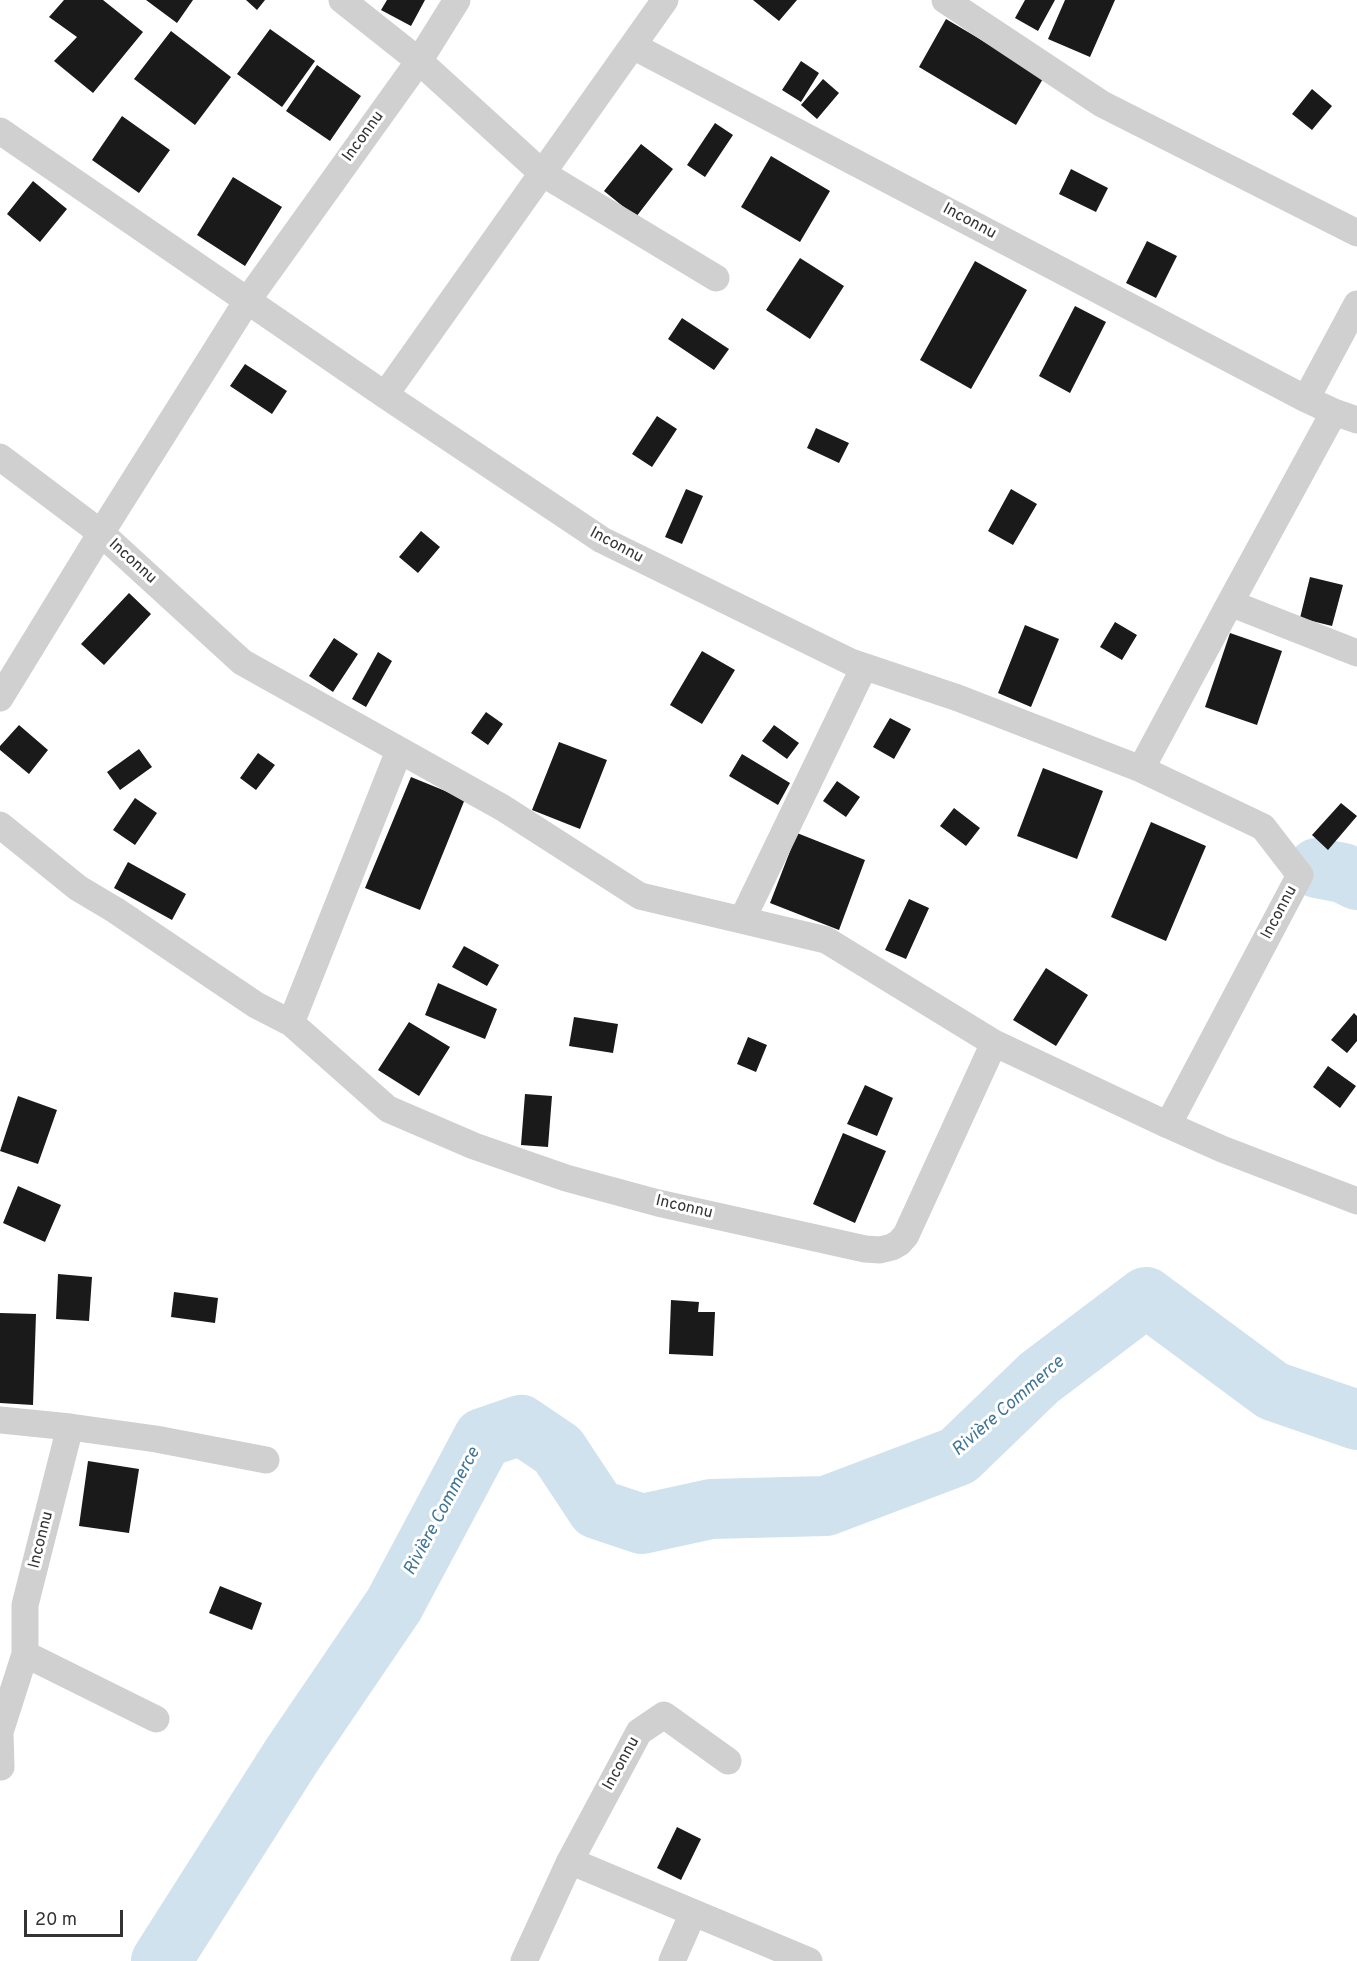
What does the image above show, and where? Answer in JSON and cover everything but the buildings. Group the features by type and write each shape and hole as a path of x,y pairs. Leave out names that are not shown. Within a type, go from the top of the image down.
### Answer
{"street":[{"path":"342,0 419,61 542,173 716,278"},
{"name":"Inconnu","path":"0,698 100,533 247,301 419,61 457,0"},
{"path":"385,395 665,0"},
{"path":"945,0 1102,104 1357,233"},
{"name":"Inconnu","path":"633,46 1306,399 1346,416 1230,603 1141,769"},
{"name":"Inconnu","path":"0,131 385,395 602,540 851,662 958,698 1141,769 1263,827 1300,875 1168,1125"},
{"path":"1306,399 1357,304"},
{"name":"Inconnu","path":"0,458 100,533 242,662 502,808 640,896 826,940 994,1043 1222,1149 1357,1201"},
{"path":"1230,603 1357,653"},
{"path":"742,920 864,667"},
{"path":"291,1023 399,751"},
{"name":"Inconnu","path":"0,825 78,888 115,909 256,1005 291,1023 388,1109 474,1146 566,1178 658,1203 865,1249 880,1250 892,1247 906,1235 994,1043"},
{"path":"0,1420 156,1439 266,1460"},
{"name":"Inconnu","path":"1,1767 0,1732 25,1654 25,1605 70,1427"},
{"path":"25,1654 156,1719"},
{"name":"Inconnu","path":"524,1961 570,1861 639,1732 664,1715 728,1761"},
{"path":"570,1861 809,1961"},
{"path":"672,1961 693,1913"}],"waterway":[{"name":"Rivière Commerce","path":"1317,868 1343,873 1357,880"},
{"name":"Rivière Commerce","path":"161,1961 292,1755 394,1605 483,1438 521,1425 558,1450 597,1509 642,1524 711,1509 826,1506 958,1456 1039,1378 1146,1297 1273,1391 1357,1420"}]}
